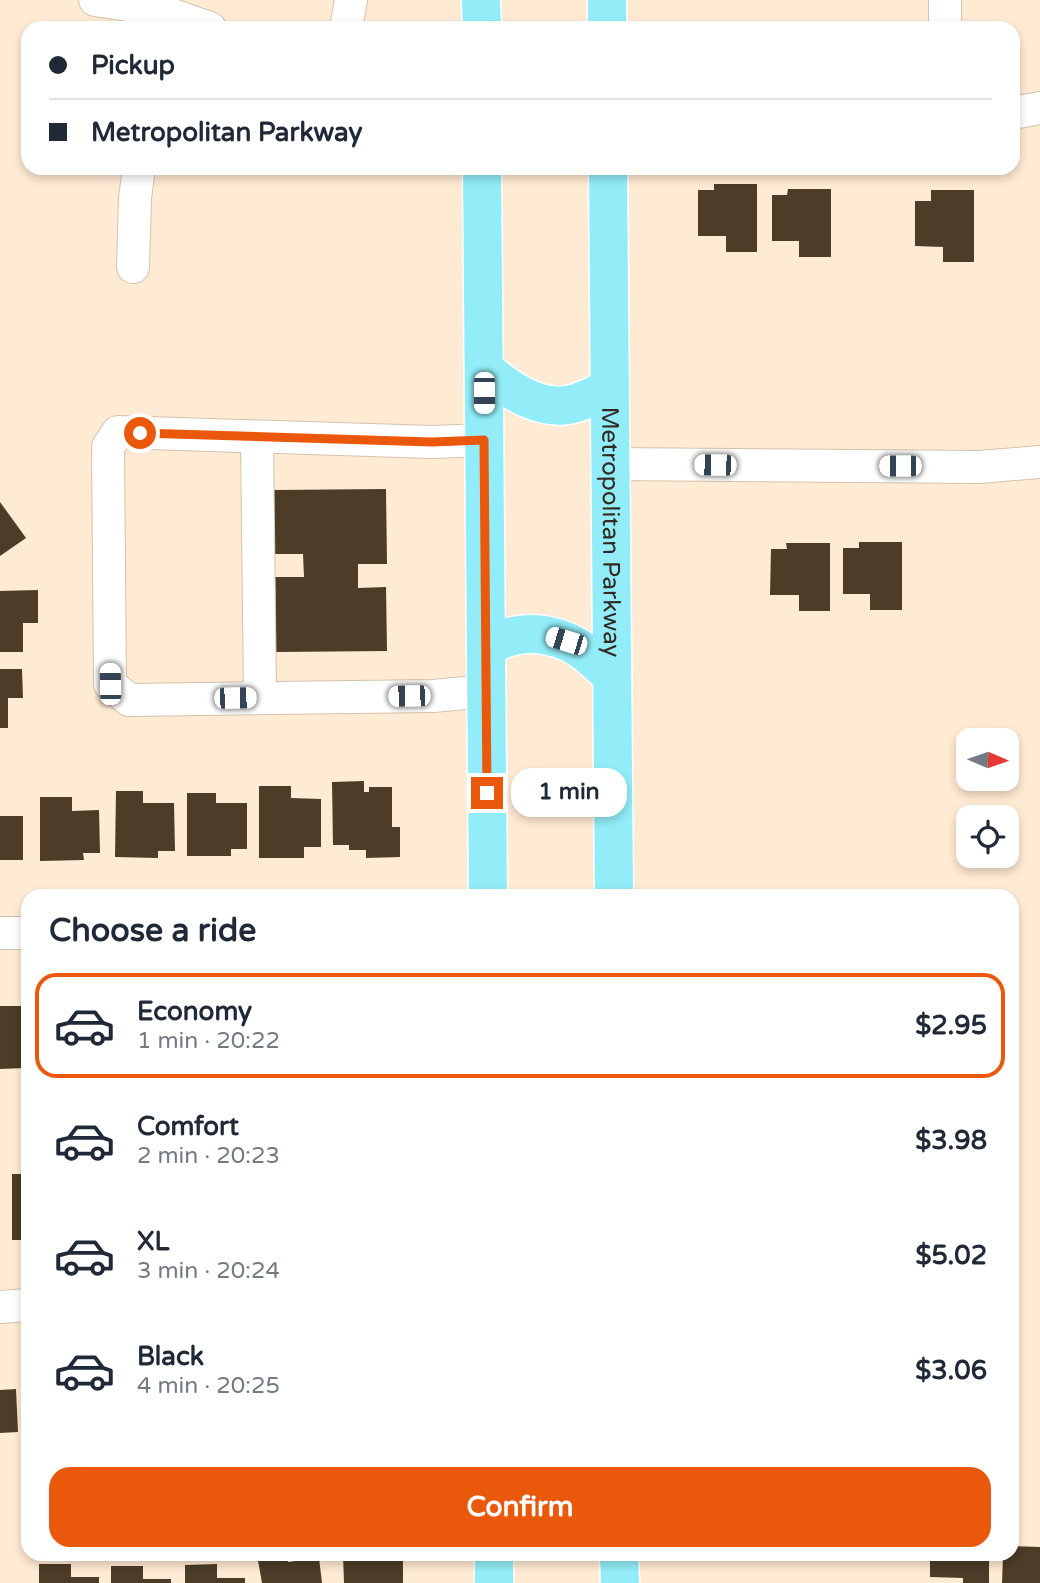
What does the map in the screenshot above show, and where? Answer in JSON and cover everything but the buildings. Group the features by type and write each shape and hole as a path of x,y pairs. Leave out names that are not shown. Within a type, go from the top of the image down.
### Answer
{"main road":[{"path":"481,0 482,21"},
{"path":"607,0 607,21"},
{"path":"482,175 488,889"},
{"name":"Metropolitan Parkway","path":"608,175 614,889"},
{"path":"484,369 508,389 548,405 566,406 583,401 609,387"},
{"path":"486,648 507,638 525,634 546,635 566,641 584,651 612,676"},
{"path":"494,1561 494,1583"},
{"path":"620,1561 620,1583"}],"street":[{"path":"95,0 155,9 184,21"},
{"path":"347,21 351,0"},
{"path":"945,0 945,21"},
{"path":"1020,112 1040,108"},
{"path":"133,267 138,175"},
{"path":"484,440 432,442 118,432 108,447 109,600 110,684 129,700 433,696 486,691"},
{"path":"257,436 260,698"},
{"path":"610,464 979,467 1040,462"},
{"path":"0,933 21,933"},
{"path":"0,1307 21,1306"}],"route":[{"path":"140,433 432,442 484,440 487,793"}]}
